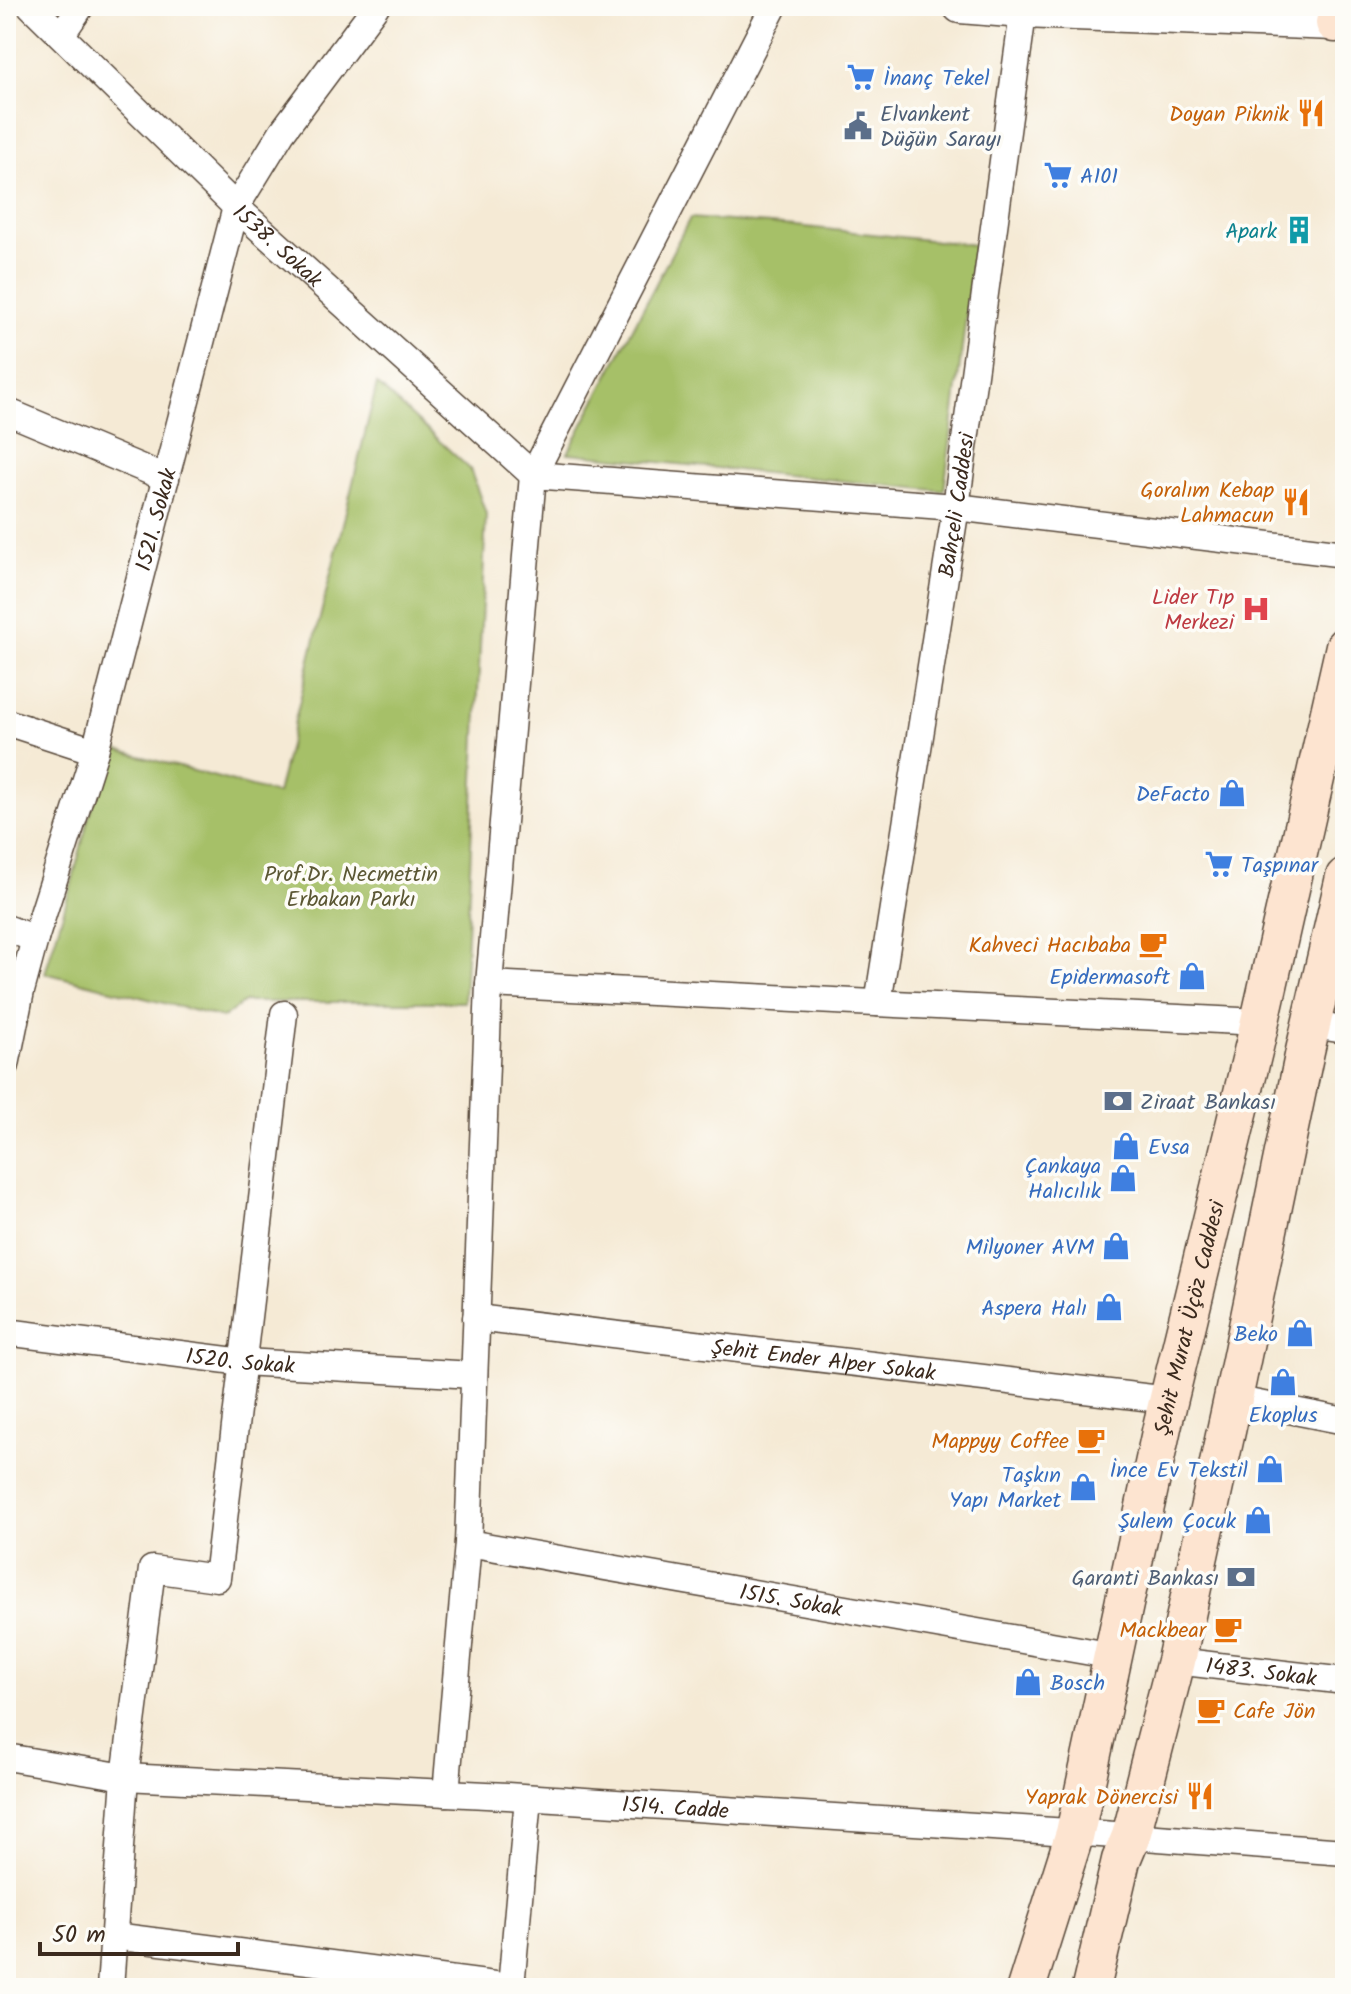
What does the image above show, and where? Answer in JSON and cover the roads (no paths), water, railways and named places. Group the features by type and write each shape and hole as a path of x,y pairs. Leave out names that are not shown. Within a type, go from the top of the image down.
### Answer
{"main road":[{"name":"Şehit Murat Üçöz Caddesi","path":"1026,1988 1075,1833 1169,1400 1260,1022 1345,646"},
{"path":"1091,1988 1121,1860 1131,1836 1176,1661 1301,1066 1328,1027 1345,877"}],"street":[{"name":"1538. Sokak","path":"31,6 236,207 533,475"},
{"path":"61,35 81,6"},
{"name":"1521. Sokak","path":"6,1065 21,991 95,751 236,207 282,132 376,6"},
{"path":"446,1793 468,1543 489,984 533,475 774,6"},
{"path":"960,6 1342,23"},
{"name":"Bahçeli Caddesi","path":"878,1003 956,507 1023,8"},
{"path":"6,411 166,478"},
{"path":"533,475 956,507 1345,554"},
{"path":"6,722 95,751"},
{"path":"6,928 35,939"},
{"path":"489,984 1260,1022"},
{"path":"110,1988 125,1777 152,1569 217,1578 284,1014"},
{"name":"Şehit Ender Alper Sokak","path":"476,1318 1169,1400"},
{"name":"1520. Sokak","path":"6,1332 243,1362 474,1375"},
{"path":"1233,1399 1345,1421"},
{"name":"1515. Sokak","path":"468,1543 1114,1656"},
{"name":"1483. Sokak","path":"1176,1661 1345,1681"},
{"name":"1514. Cadde","path":"6,1757 125,1777 528,1798 1345,1852"},
{"path":"511,1987 528,1798"},
{"path":"114,1936 387,1980 518,1988"}],"place":[{"name":"İnanç Tekel","path":"861,77"},
{"name":"Doyan Piknik","path":"1311,113"},
{"name":"Elvankent Düğün Sarayı","path":"858,126"},
{"name":"A101","path":"1058,175"},
{"name":"Apark","path":"1299,230"},
{"name":"Goralım Kebap Lahmacun","path":"1296,502"},
{"name":"Lider Tıp Merkezi","path":"1256,609"},
{"name":"DeFacto","path":"1232,793"},
{"name":"Taşpınar","path":"1219,864"},
{"name":"Kahveci Hacıbaba","path":"1153,944"},
{"name":"Epidermasoft","path":"1192,976"},
{"name":"Ziraat Bankası","path":"1118,1101"},
{"name":"Evsa","path":"1126,1146"},
{"name":"Çankaya Halıcılık","path":"1123,1178"},
{"name":"Milyoner AVM","path":"1116,1246"},
{"name":"Aspera Halı","path":"1109,1307"},
{"name":"Beko","path":"1300,1333"},
{"name":"Ekoplus","path":"1283,1382"},
{"name":"Mappyy Coffee","path":"1091,1440"},
{"name":"İnce Ev Tekstil","path":"1270,1469"},
{"name":"Taşkın Yapı Market","path":"1083,1487"},
{"name":"Şulem Çocuk","path":"1258,1520"},
{"name":"Garanti Bankası","path":"1241,1577"},
{"name":"Mackbear","path":"1228,1629"},
{"name":"Bosch","path":"1028,1682"},
{"name":"Cafe Jön","path":"1211,1710"},
{"name":"Yaprak Dönercisi","path":"1200,1796"}],"park label":[{"name":"Prof.Dr. Necmettin Erbakan Parkı","path":"351,886"}]}
